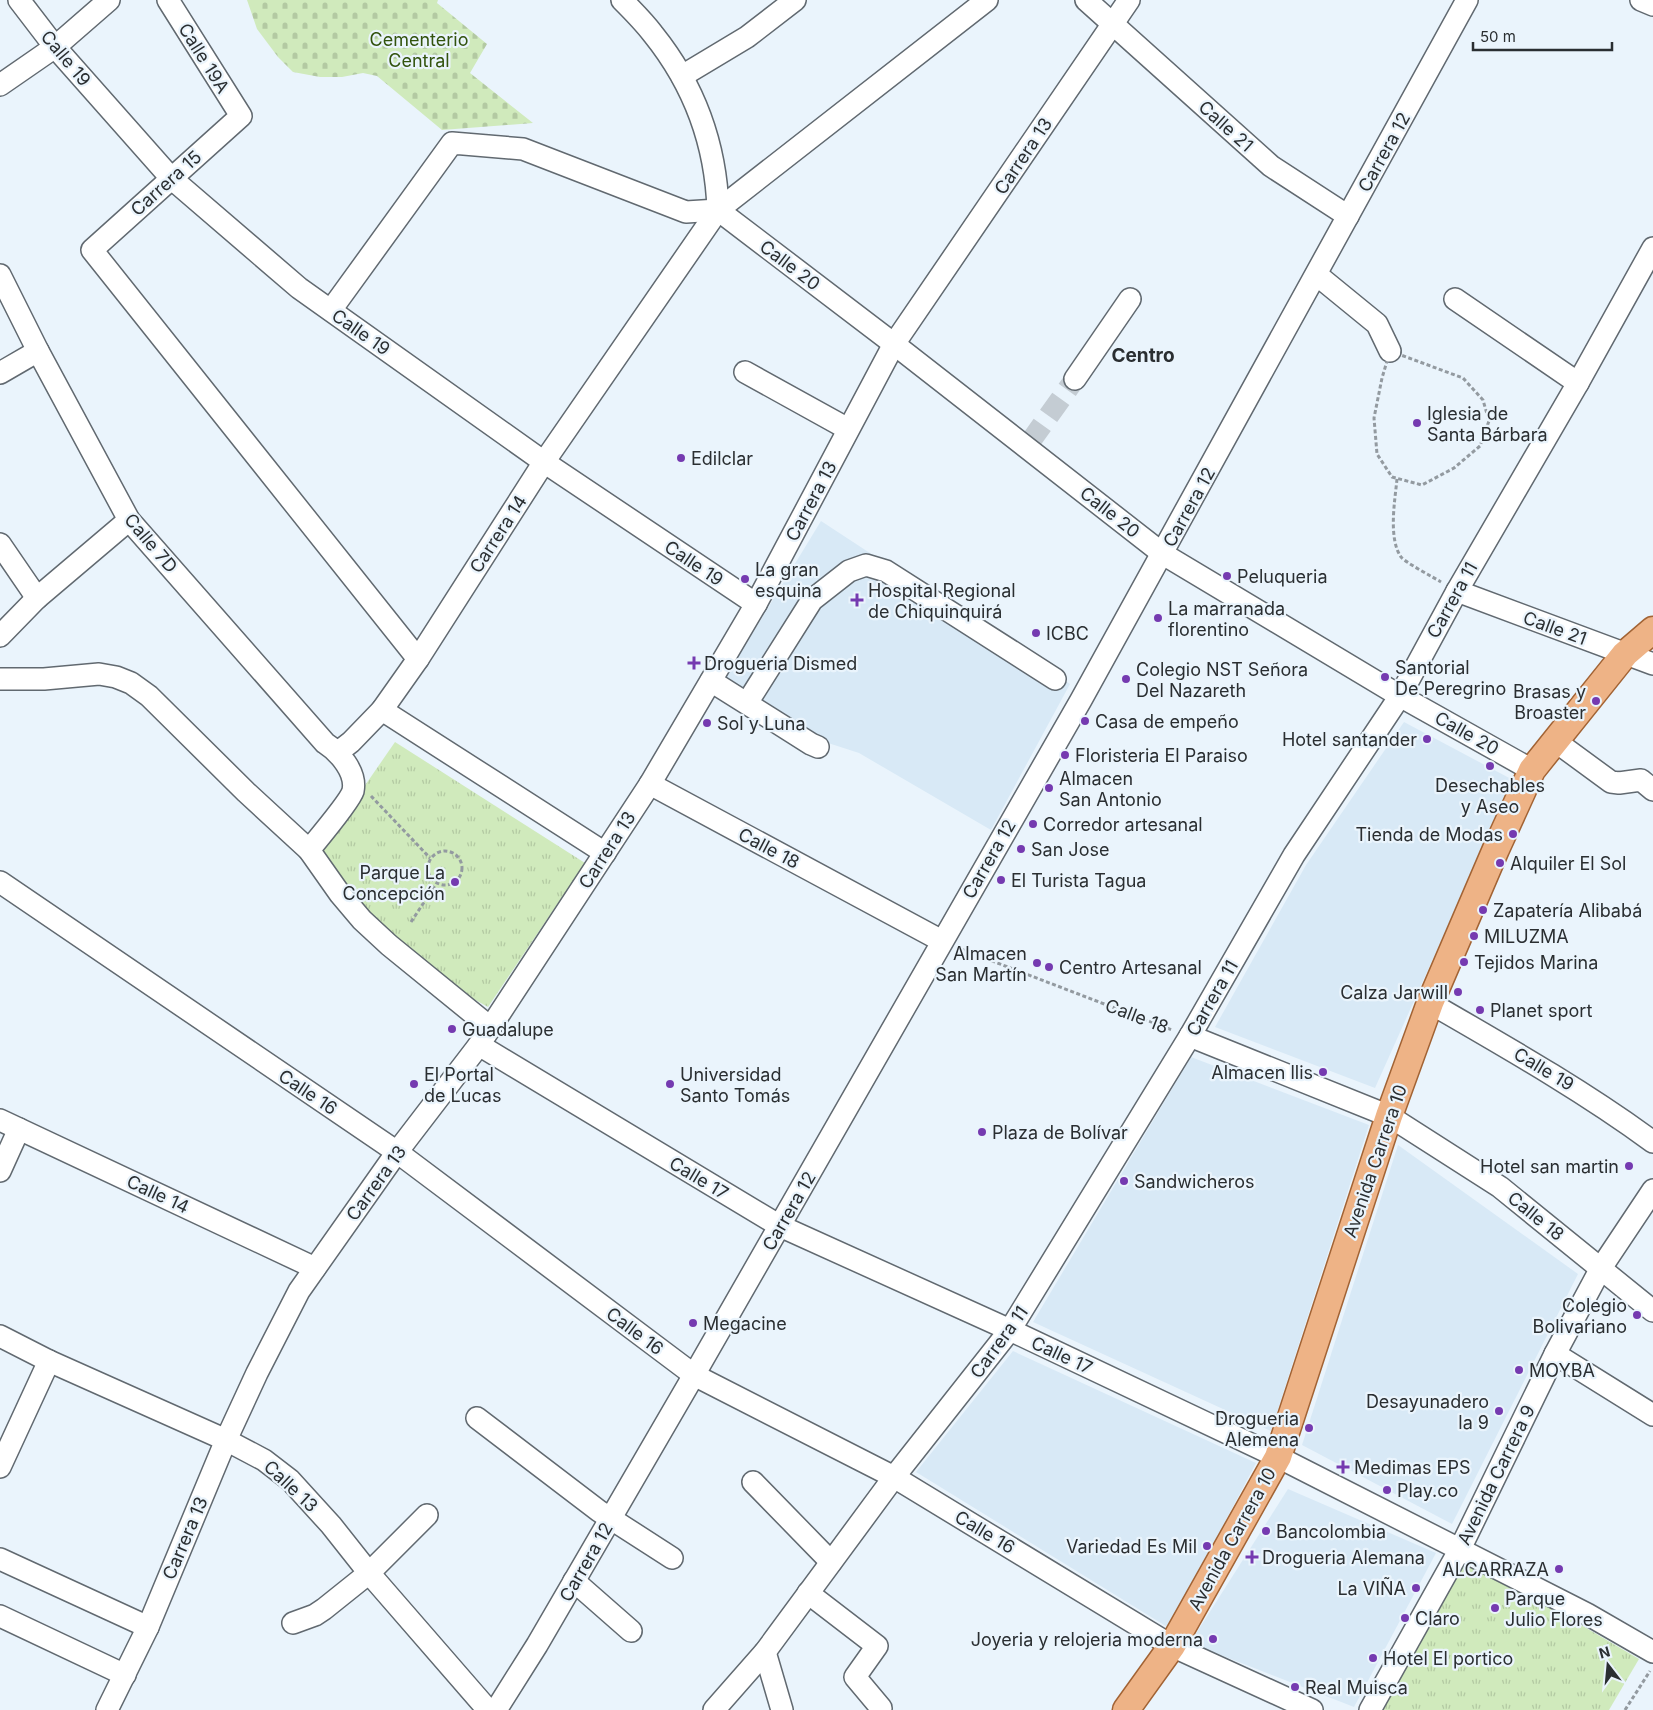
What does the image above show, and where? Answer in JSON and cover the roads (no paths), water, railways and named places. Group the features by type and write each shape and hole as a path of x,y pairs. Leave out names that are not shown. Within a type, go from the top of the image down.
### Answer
{"main road":[{"name":"Avenida Carrera 10","path":"1126,1710 1172,1646 1278,1457 1389,1116 1430,1003 1532,770 1625,654 1653,630"}],"street":[{"name":"Calle 19","path":"19,0 55,48 171,178 299,288 544,462 756,604"},
{"path":"0,86 55,48 110,0"},
{"name":"Calle 19A","path":"168,0 241,116"},
{"path":"331,310 452,143 523,149 686,212 718,210 717,183 708,138 697,106 682,76 654,35 622,0"},
{"path":"682,76 747,37 795,0"},
{"name":"Carrera 14","path":"336,750 342,749 351,742 382,710 418,659 544,462 718,210 986,0"},
{"name":"Calle 21","path":"1086,0 1271,166 1348,216"},
{"name":"Carrera 13","path":"107,1710 148,1627 226,1440 299,1291 397,1152 479,1046 650,784 756,604 894,344 1129,0"},
{"name":"Carrera 12","path":"496,1710 537,1644 694,1375 1081,700 1467,0"},
{"path":"1641,0 1653,5"},
{"name":"Carrera 15","path":"241,116 92,250 418,659"},
{"name":"Calle 20","path":"718,210 1027,444 1163,554 1400,696 1532,770"},
{"name":"Carrera 11","path":"714,1710 765,1652 894,1477 1010,1330 1190,1036 1294,855 1400,696 1457,591 1578,383 1653,248"},
{"path":"1317,274 1377,324 1390,351"},
{"name":"Calle 7D","path":"0,275 38,351 129,520 325,743 336,750"},
{"path":"1075,379 1130,299"},
{"path":"1455,299 1578,383"},
{"path":"0,373 38,351"},
{"path":"745,372 848,429"},
{"path":"0,636 37,598 129,520"},
{"path":"0,544 37,598"},
{"path":"747,703 812,600 849,572 866,565 886,571 1056,679"},
{"name":"Calle 21","path":"1457,591 1653,664"},
{"path":"0,679 44,679 99,674 116,677 131,683 150,696 246,792 309,850 340,894 362,920 389,945 491,1028"},
{"path":"711,681 818,747"},
{"path":"382,710 605,853"},
{"path":"1555,741 1611,782 1619,783 1641,780 1653,790"},
{"path":"309,850 352,791 353,778 336,750"},
{"name":"Calle 18","path":"650,784 942,941"},
{"name":"Calle 16","path":"0,882 397,1152 694,1375 894,1477 1172,1646 1312,1710"},
{"name":"Calle 19","path":"1430,1003 1554,1075 1653,1142"},
{"name":"Calle 18","path":"1190,1036 1389,1116 1500,1187 1653,1311"},
{"name":"Calle 17","path":"479,1046 780,1226 1010,1330 1278,1457 1587,1614 1653,1652"},
{"name":"Calle 14","path":"0,1120 315,1268"},
{"path":"0,1172 19,1129"},
{"name":"Avenida Carrera 9","path":"1370,1710 1460,1549 1555,1354 1601,1268 1653,1190"},
{"name":"Calle 13","path":"0,1336 49,1361 226,1440 264,1460 290,1480 331,1525 369,1573 488,1710"},
{"path":"1555,1354 1653,1415"},
{"path":"0,1467 49,1361"},
{"path":"477,1418 611,1518 672,1558"},
{"path":"754,1482 831,1562"},
{"path":"292,1622 315,1615 369,1573 427,1515"},
{"path":"0,1559 148,1627"},
{"path":"574,1581 631,1631"},
{"path":"808,1593 877,1646 855,1677 881,1708"},
{"path":"0,1616 124,1675"},
{"path":"765,1652 782,1710"}],"tunnel":[{"path":"1030,442 1075,379"}],"place":[{"name":"Iglesia de Santa Bárbara","path":"1417,423"},
{"name":"Edilclar","path":"681,458"},
{"name":"Peluqueria","path":"1227,576"},
{"name":"La gran esquina","path":"745,579"},
{"name":"Hospital Regional de Chiquinquirá","path":"857,600"},
{"name":"La marranada florentino","path":"1158,618"},
{"name":"ICBC","path":"1036,633"},
{"name":"Drogueria Dismed","path":"694,663"},
{"name":"Santorial De Peregrino","path":"1385,677"},
{"name":"Colegio NST Señora Del Nazareth","path":"1126,679"},
{"name":"Brasas y Broaster","path":"1596,701"},
{"name":"Casa de empeño","path":"1085,721"},
{"name":"Sol y Luna","path":"707,723"},
{"name":"Hotel santander","path":"1427,739"},
{"name":"Floristeria El Paraiso","path":"1065,755"},
{"name":"Desechables y Aseo","path":"1490,766"},
{"name":"Almacen San Antonio","path":"1049,788"},
{"name":"Corredor artesanal","path":"1033,824"},
{"name":"Tienda de Modas","path":"1513,834"},
{"name":"San Jose","path":"1021,849"},
{"name":"Alquiler El Sol","path":"1500,863"},
{"name":"El Turista Tagua","path":"1001,880"},
{"name":"Parque La Concepción","path":"455,882"},
{"name":"Zapatería Alibabá","path":"1483,910"},
{"name":"MILUZMA","path":"1474,936"},
{"name":"Tejidos Marina","path":"1464,962"},
{"name":"Almacen San Martín","path":"1037,963"},
{"name":"Centro Artesanal","path":"1049,967"},
{"name":"Calza Jarwill","path":"1458,992"},
{"name":"Planet sport","path":"1480,1010"},
{"name":"Guadalupe","path":"452,1029"},
{"name":"Almacen llis","path":"1323,1072"},
{"name":"El Portal de Lucas","path":"414,1084"},
{"name":"Universidad Santo Tomás","path":"670,1084"},
{"name":"Plaza de Bolívar","path":"982,1132"},
{"name":"Hotel san martin","path":"1629,1166"},
{"name":"Sandwicheros","path":"1124,1181"},
{"name":"Colegio Bolivariano","path":"1637,1315"},
{"name":"Megacine","path":"693,1323"},
{"name":"MOYBA","path":"1519,1370"},
{"name":"Desayunadero la 9","path":"1499,1411"},
{"name":"Drogueria Alemena","path":"1309,1428"},
{"name":"Medimas EPS","path":"1343,1467"},
{"name":"Play.co","path":"1387,1490"},
{"name":"Bancolombia","path":"1266,1531"},
{"name":"Variedad Es Mil","path":"1207,1546"},
{"name":"Drogueria Alemana","path":"1252,1557"},
{"name":"ALCARRAZA","path":"1559,1569"},
{"name":"La VIÑA","path":"1416,1588"},
{"name":"Parque Julio Flores","path":"1495,1608"},
{"name":"Claro","path":"1405,1618"},
{"name":"Joyeria y relojeria moderna","path":"1213,1639"},
{"name":"Hotel El portico","path":"1373,1658"},
{"name":"Real Muisca","path":"1295,1687"}],"district":[{"name":"Centro","path":"1143,355"}],"park label":[{"name":"Cementerio Central","path":"419,49"}]}
